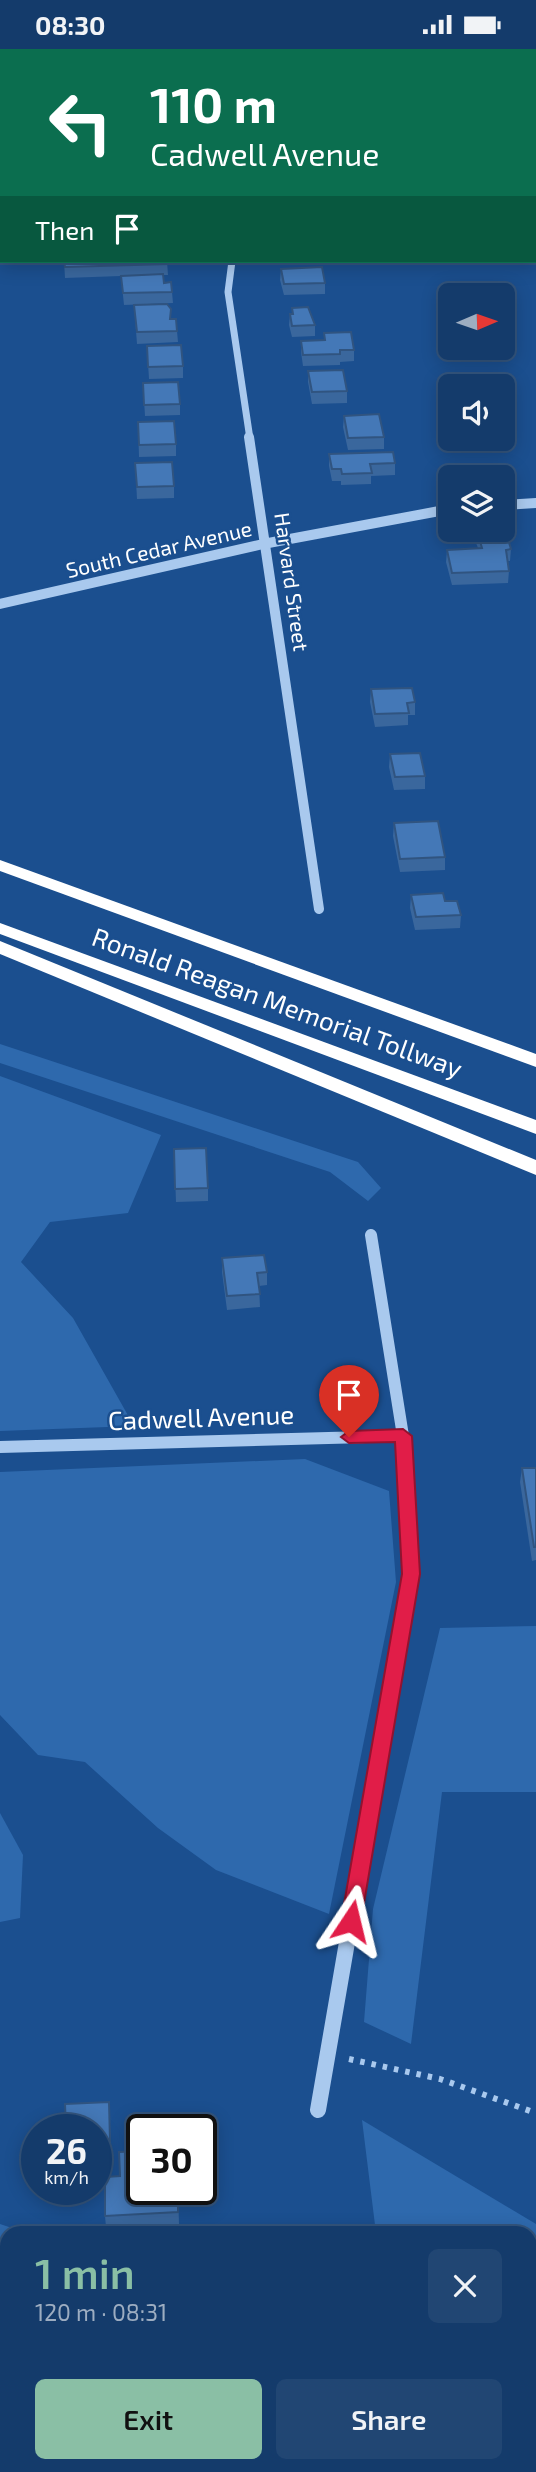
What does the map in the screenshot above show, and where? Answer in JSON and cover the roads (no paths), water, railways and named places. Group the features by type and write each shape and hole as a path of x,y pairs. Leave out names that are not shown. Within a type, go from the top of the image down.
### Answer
{"highway":[{"name":"Ronald Reagan Memorial Tollway","path":"0,865 536,1061"},
{"name":"Ronald Reagan Memorial Tollway","path":"0,928 536,1126"},
{"path":"0,947 536,1168"}],"street":[{"name":"Harvard Street","path":"232,263 228,292 263,544 319,909"},
{"path":"515,504 536,503"},
{"name":"South Cedar Avenue","path":"0,604 263,544 438,511"},
{"path":"317,2110 411,1574 403,1436 371,1235"},
{"name":"Cadwell Avenue","path":"0,1447 403,1436"}]}
